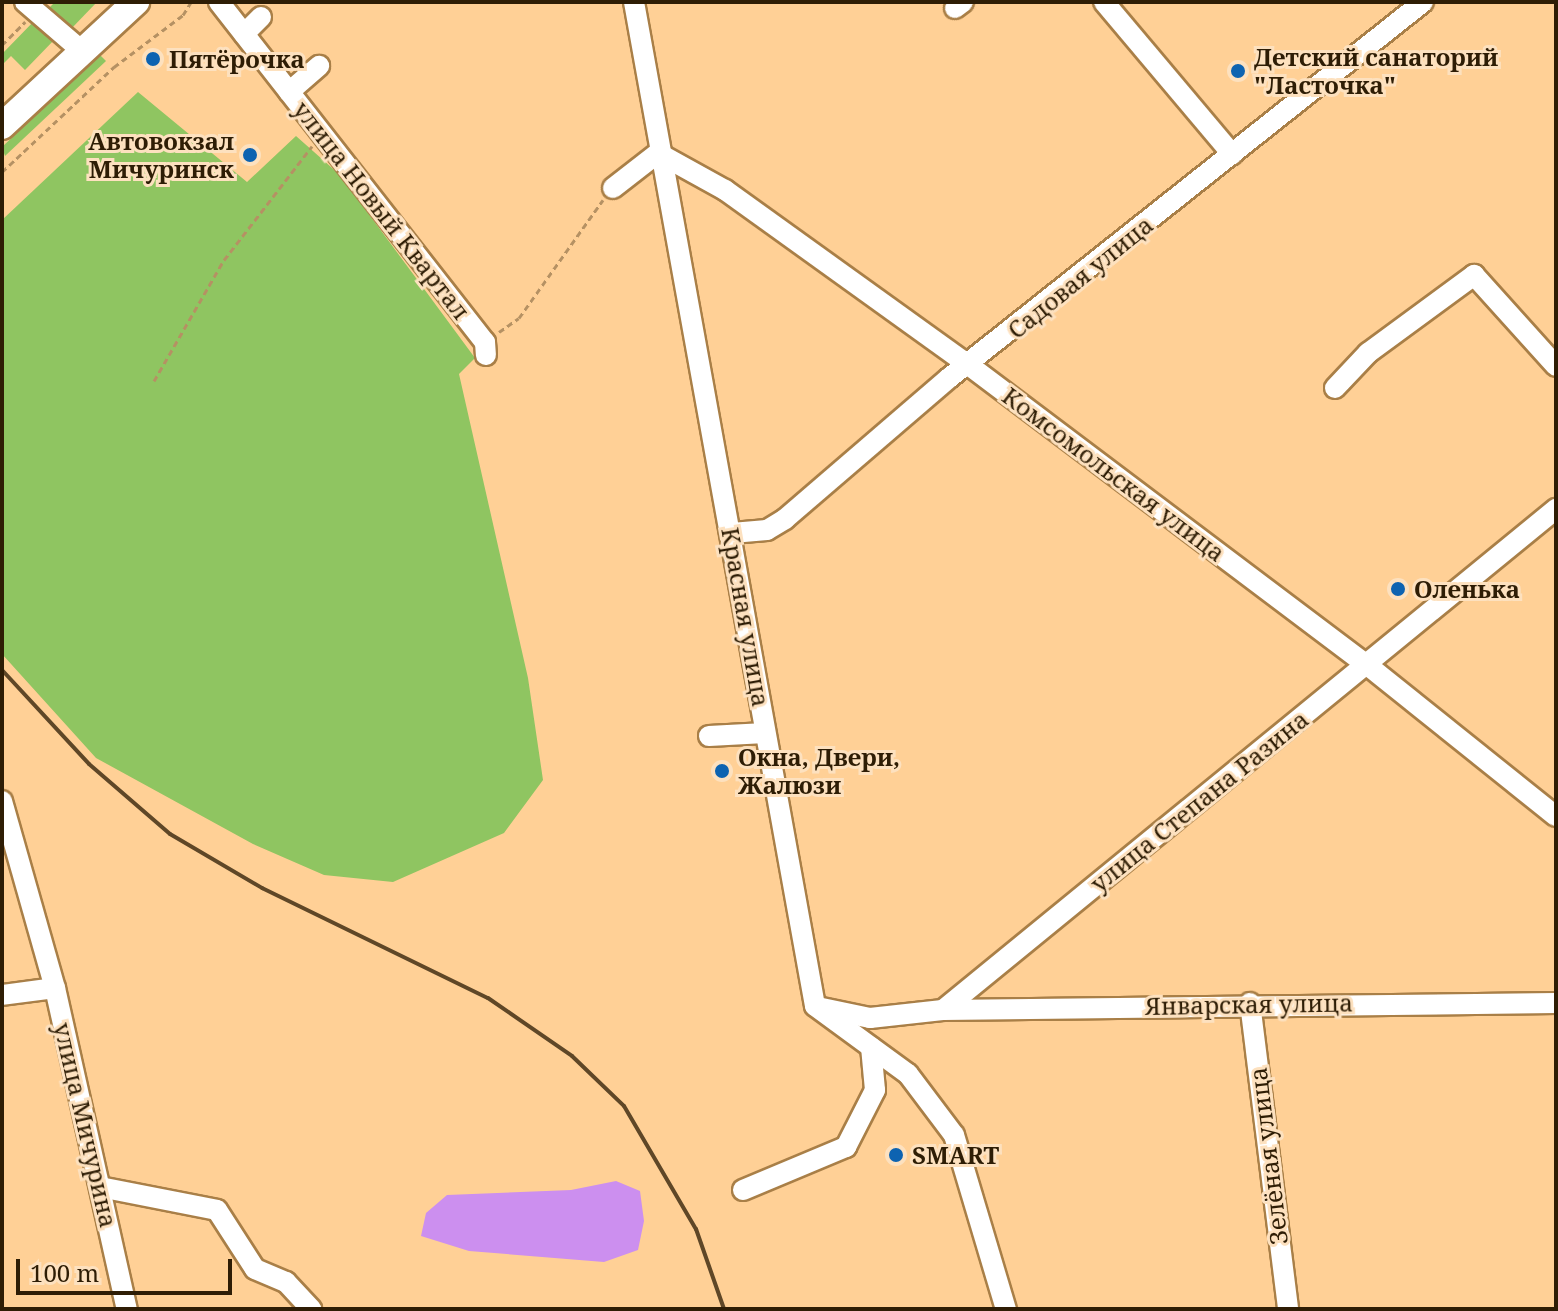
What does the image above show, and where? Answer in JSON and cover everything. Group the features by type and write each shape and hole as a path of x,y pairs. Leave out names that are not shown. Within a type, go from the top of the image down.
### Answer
{"main road":[{"path":"2,126 136,2"}],"street":[{"path":"25,2 82,51"},
{"name":"улица Новый Квартал","path":"219,2 486,349"},
{"name":"Красная улица","path":"634,2 658,153 732,533 807,1008"},
{"path":"1104,2 1232,154"},
{"name":"Садовая улица","path":"732,533 767,530 785,519 949,378 970,366 1423,2"},
{"path":"244,34 261,17"},
{"path":"289,92 319,66"},
{"path":"613,188 658,153"},
{"name":"Комсомольская улица","path":"658,153 725,190 970,366 1366,664 1556,816"},
{"path":"1335,388 1368,353 1474,275 1556,366"},
{"name":"улица Степана Разина","path":"943,1010 1556,509"},
{"path":"709,736 765,733"},
{"name":"улица Мичурина","path":"2,801 55,988 127,1309"},
{"name":"улица Мичурина","path":"2,995 55,988"},
{"name":"Январская улица","path":"943,1010 1250,1003 1556,1003"},
{"name":"Зелёная улица","path":"1250,1003 1288,1309"},
{"path":"807,1008 870,1018 943,1010"},
{"path":"807,1008 871,1047 929,1096 954,1135 1006,1309"},
{"path":"743,1190 846,1147 875,1090 871,1047"},
{"path":"100,1187 217,1210 255,1269 286,1282 311,1309"}],"path":[{"path":"2,172 114,67 183,15 191,2"},
{"path":"154,381 224,260 322,134"},
{"path":"486,349 519,318 613,188"}],"green space":[{"path":"55,2 97,2 70,30 48,9"},
{"path":"36,19 56,38 25,70 11,56 2,65 2,54"},
{"path":"100,55 106,61 5,156 2,147"},
{"path":"138,92 247,182 296,136 340,175 475,358 459,374 528,678 543,780 504,833 393,882 324,875 253,844 96,758 2,654 2,220"}],"shaded area":[{"path":"616,1181 640,1191 644,1221 638,1250 604,1262 469,1251 421,1236 426,1213 447,1195 571,1190"}],"railway":[{"path":"2,670 89,764 170,834 262,888 488,998 572,1056 624,1106 696,1229 724,1309"}],"place":[{"name":"Пятёрочка","path":"153,59"},
{"name":"Детский санаторий \"Ласточка\"","path":"1238,71"},
{"name":"Автовокзал Мичуринск","path":"250,155"},
{"name":"Оленька","path":"1398,589"},
{"name":"Окна, Двери, Жалюзи","path":"722,771"},
{"name":"SMART","path":"896,1155"}]}
